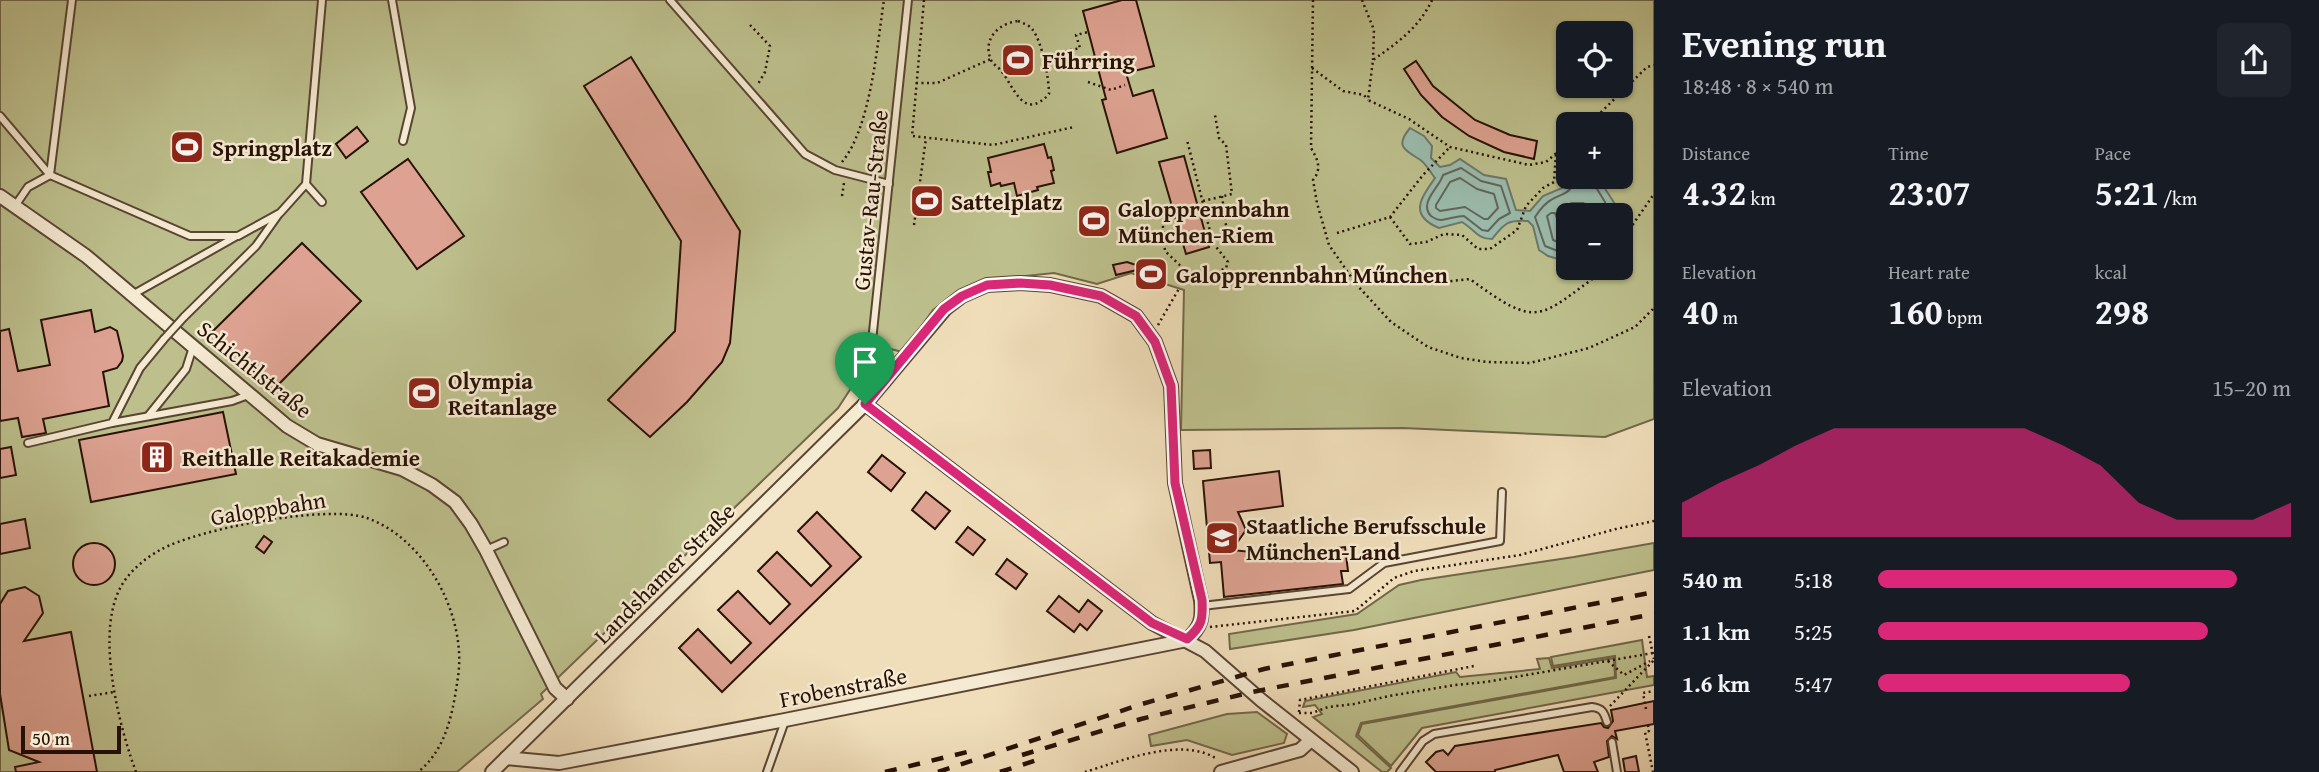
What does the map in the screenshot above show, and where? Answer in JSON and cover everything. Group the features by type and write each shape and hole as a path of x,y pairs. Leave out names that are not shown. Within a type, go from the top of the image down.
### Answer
{"street":[{"name":"Schichtlstraße","path":"0,196 86,256 287,426 317,444 402,469 432,485 455,502 486,550 555,688 567,699"},
{"name":"Landshamer Straße","path":"492,772 865,404 944,309 962,296 987,285 1050,285 1101,296 1136,316 1151,337 1171,386 1175,483 1202,603"},
{"path":"865,404 1152,623 1187,639 1205,651 1261,700 1352,772"},
{"path":"1187,639 1199,628 1202,603"},
{"name":"Frobenstraße","path":"506,758 559,763 1187,639"},
{"path":"1224,771 1300,750 1311,740"}],"lane":[{"path":"50,175 72,0"},
{"path":"113,423 139,368 184,317 256,246 306,184 322,0"},
{"path":"392,0 411,108 402,141"},
{"path":"670,0 805,154 835,170 889,184"},
{"name":"Gustav-Rau-Straße","path":"865,404 908,0"},
{"path":"0,116 50,175 190,236 238,236"},
{"path":"15,206 27,187 50,175"},
{"path":"306,184 322,202"},
{"path":"132,295 280,213"},
{"path":"149,415 186,369 193,345"},
{"path":"28,443 149,415 232,401 251,394"},
{"path":"1202,603 1349,589 1384,563 1500,541 1502,492"},
{"path":"486,550 504,542"},
{"path":"1400,772 1423,741 1434,734 1592,706 1605,712 1607,722"},
{"path":"767,772 785,720"},
{"path":"1612,742 1617,772"}],"path":[{"path":"835,170 848,154 858,134 869,89 884,0"},
{"path":"924,0 912,136 993,145 1074,127"},
{"path":"1313,0 1311,148 1318,160 1318,174 1313,180 1317,203 1329,244 1356,284 1391,322 1428,347 1461,358 1487,362 1530,363 1589,348 1635,327 1654,308"},
{"path":"1362,0 1374,30 1368,100"},
{"path":"1373,60 1407,36 1426,14 1432,0"},
{"path":"1018,21 1030,26 1040,48 1049,82 1049,94 1042,102 1032,105 1022,102 991,59 990,40 995,30 1005,23 1018,21"},
{"path":"750,25 770,46 765,72 750,91"},
{"path":"1054,54 1080,48 1076,35 1088,32"},
{"path":"916,83 937,83 991,59"},
{"path":"1601,112 1647,67 1654,65"},
{"path":"1312,68 1343,91 1364,95 1368,100 1409,119 1450,147 1529,164 1546,162 1556,154"},
{"path":"1088,82 1111,90 1125,85"},
{"path":"1202,201 1232,194 1226,145 1219,138 1215,115"},
{"path":"914,225 926,138"},
{"path":"1162,215 1165,251 1188,273 1213,274 1226,268 1227,262 1213,243 1201,208 1202,201 1187,140"},
{"path":"1337,233 1390,217 1423,175 1450,147"},
{"path":"1390,217 1410,244 1426,242 1444,234 1462,236 1478,249 1490,249 1517,230 1526,206 1543,187 1555,182 1556,154"},
{"path":"842,196 845,173"},
{"path":"1633,224 1654,194"},
{"path":"1222,196 1227,233"},
{"path":"1183,281 1188,273"},
{"path":"1434,283 1470,279 1517,311 1537,313 1550,310 1591,280"},
{"path":"1151,337 1180,288"},
{"name":"Galoppbahn","path":"136,772 125,744 114,691 110,648 111,621 117,595 135,568 161,550 210,532 313,514 345,513 389,528 419,554 437,582 457,634 460,666 447,734 429,764 418,772"},
{"path":"1199,628 1355,611 1394,579 1414,571 1520,555 1616,528 1654,521"},
{"path":"1605,712 1653,660 1650,636"},
{"path":"1474,666 1300,700 1299,713 1312,713 1328,707 1389,696 1653,653"},
{"path":"1608,661 1624,675 1653,660"},
{"path":"89,696 114,691"},
{"path":"1646,709 1643,693 1654,691"},
{"path":"1648,725 1649,731 1645,732 1653,772"},
{"path":"1085,772 1129,758 1176,749 1214,757 1224,771"}],"green space":[{"name":"Olympia Reitanlage","path":"0,0 1654,0 1654,419 1605,437 1403,428 1181,430 1184,290 1131,273 1097,284 1054,273 987,280 959,291 933,310 903,352 861,342 857,379 838,408 541,694 543,699 457,772 0,772"},
{"path":"1654,543 1654,570 1354,630 1230,649 1229,634 1357,614 1399,585"},
{"path":"1642,640 1647,677 1654,676 1654,685 1422,728 1391,766 1358,735 1362,724 1616,678 1615,656 1553,666 1551,657"},
{"path":"1549,658 1552,668 1614,658 1615,677 1361,723 1356,736 1391,768 1387,772 1382,772 1313,717 1322,714 1315,705 1303,707 1305,701 1456,672 1460,677 1540,669 1537,659"},
{"path":"1257,712 1287,734 1284,743 1232,755 1187,740 1151,746 1149,735 1227,714"}],"water":[{"path":"1410,128 1424,136 1432,146 1431,158 1440,167 1460,159 1484,175 1506,179 1516,210 1530,211 1543,196 1560,189 1605,189 1614,203 1556,203 1556,258 1539,250 1533,226 1528,221 1507,224 1492,239 1479,235 1462,222 1439,228 1423,218 1420,212 1425,192 1435,178 1424,163 1403,147 1405,134"}],"building":[{"path":"1122,0 1136,0 1154,66 1126,73 1133,96 1153,90 1167,138 1117,153 1102,100 1106,99 1083,11"},
{"path":"631,57 740,231 730,343 722,362 687,402 650,437 608,400 675,331 681,241 584,86"},
{"path":"1416,61 1433,86 1475,120 1510,135 1537,141 1534,159 1504,152 1469,136 1442,117 1421,95 1404,69"},
{"path":"357,127 368,141 346,158 336,144"},
{"path":"1044,144 1048,158 1051,157 1054,183 1017,196 1014,183 991,186 988,158"},
{"path":"1184,156 1209,247 1186,254 1159,162"},
{"path":"408,159 464,236 417,269 361,192"},
{"path":"302,243 361,301 273,390 213,331"},
{"path":"1127,262 1145,268 1116,275 1113,265"},
{"path":"91,310 95,332 110,327 117,331 123,356 117,368 103,372 109,406 43,419 46,433 22,437 18,418 0,421 0,331 9,329 18,371 50,365 41,320"},
{"name":"Reithalle Reitakademie","path":"223,412 236,474 91,502 79,440"},
{"path":"11,447 16,475 0,478 0,449"},
{"path":"1210,450 1211,468 1194,469 1193,451"},
{"path":"882,455 905,473 891,491 868,472"},
{"name":"Staatliche Berufsschule München-Land","path":"1279,471 1283,506 1238,512 1246,530 1232,550 1294,553 1345,547 1348,571 1341,571 1343,584 1224,597 1221,562 1210,563 1203,481"},
{"path":"926,492 950,511 935,529 912,510"},
{"path":"817,512 861,557 722,692 679,648 698,629 731,663 751,643 718,610 738,591 770,624 790,604 758,571 777,552 811,586 831,566 798,531"},
{"path":"25,519 30,548 0,554 0,524"},
{"path":"968,527 985,540 973,555 956,542"},
{"path":"264,536 272,542 264,553 256,547"},
{"path":"94,543 109,549 115,564 109,579 94,585 79,579 73,564 79,549"},
{"path":"1007,559 1027,574 1016,589 996,574"},
{"path":"25,587 39,596 43,613 24,641 71,632 97,772 16,772 15,767 39,762 9,750 0,694 0,604 8,591"},
{"path":"1059,596 1079,612 1088,600 1102,611 1087,630 1080,624 1074,632 1047,611"},
{"path":"1654,701 1654,724 1615,731 1617,739 1612,736 1607,741 1609,757 1594,762 1598,772 1564,772 1558,755 1495,772 1436,772 1426,762 1436,752 1443,750 1448,755 1455,746 1601,723 1608,728 1613,721 1611,710"},
{"path":"1636,756 1639,772 1625,772 1623,759"}],"railway":[{"path":"938,772 1142,704 1264,669 1654,592"},
{"path":"1022,755 1141,719 1252,692 1654,614"},
{"path":"885,772 967,752"},
{"path":"1000,772 1040,759"}],"place":[{"name":"Führring","path":"1018,60"},
{"name":"Springplatz","path":"187,147"},
{"name":"Sattelplatz","path":"927,201"},
{"name":"Galopprennbahn München-Riem","path":"1094,221"},
{"name":"Galopprennbahn Műnchen","path":"1151,274"},
{"name":"Olympia Reitanlage","path":"424,393"},
{"name":"Reithalle Reitakademie","path":"157,457"},
{"name":"Staatliche Berufsschule München-Land","path":"1222,538"}],"route":[{"path":"987,285 1050,285 1101,296 1136,316 1155,342 1171,386 1175,483 1202,600 1202,620 1199,628 1187,639 1152,623 865,404 944,309 962,296 987,285"}]}
